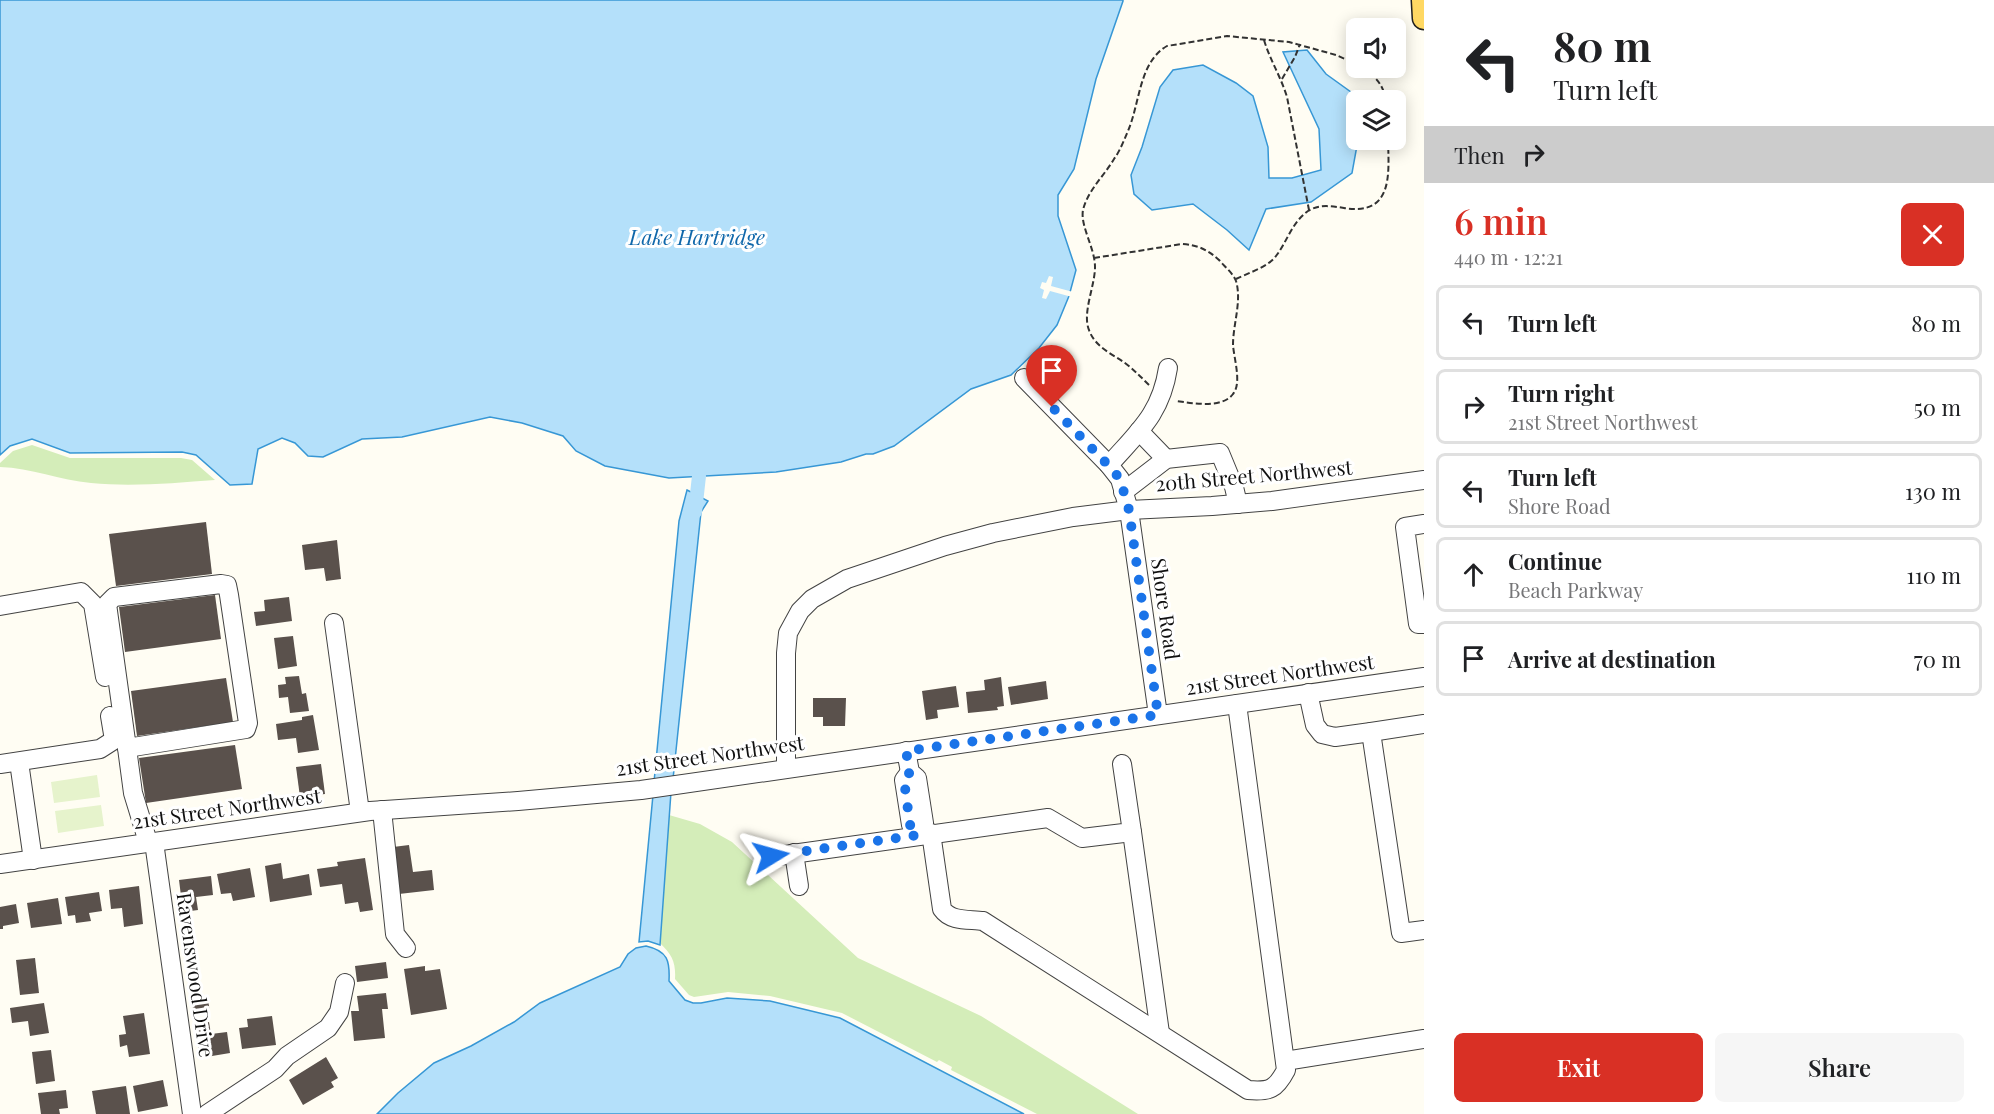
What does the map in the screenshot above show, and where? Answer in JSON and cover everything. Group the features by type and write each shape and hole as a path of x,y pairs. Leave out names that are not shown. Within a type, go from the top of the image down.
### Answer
{"main road":[{"path":"1423,0 1424,18"}],"street":[{"path":"1108,465 1156,409 1165,387 1168,368"},
{"name":"Shore Road","path":"1024,378 1120,479 1129,510 1158,715"},
{"path":"1139,431 1166,459"},
{"path":"1124,492 1166,459 1220,453 1234,487 1238,504"},
{"name":"20th Street Northwest","path":"786,768 788,633 800,611 812,599 847,579 945,546 1043,522 1129,510 1238,504 1424,480"},
{"path":"1424,524 1404,527 1418,624 1424,624"},
{"name":"Ravenswood Drive","path":"127,748 246,729 248,723 227,585 114,597 107,604 133,794 151,842 192,1114"},
{"path":"0,606 81,592 93,604 114,740 100,749 0,764"},
{"path":"334,623 360,812"},
{"name":"21st Street Northwest","path":"0,864 360,812 641,790 1424,677"},
{"path":"1308,693 1315,725 1322,734 1335,737 1424,724"},
{"path":"906,751 911,782 910,825 922,833 945,914 950,918 983,921 1248,1090 1264,1092 1279,1084 1286,1070 1237,704"},
{"path":"1371,732 1401,933 1424,930"},
{"path":"24,761 38,859"},
{"path":"1122,764 1160,1033"},
{"path":"382,810 395,934 406,948"},
{"path":"771,856 922,833 1048,818 1082,838 1132,832"},
{"path":"794,853 799,886"},
{"path":"207,1114 275,1069 287,1056 328,1028 336,1018 345,983"},
{"path":"1285,1061 1424,1039"}],"path":[{"path":"1153,389 1137,373 1102,348 1093,339 1088,328 1088,310 1094,287 1094,258 1085,229 1084,209 1095,184 1120,149 1132,121 1149,63 1159,51 1174,43 1220,36 1264,39 1299,45 1346,60"},
{"path":"1264,39 1270,59 1282,81 1295,131 1310,210"},
{"path":"1282,81 1299,45"},
{"path":"1235,279 1275,258 1296,223 1310,210 1324,206 1360,210 1377,202 1382,197 1388,179 1388,150"},
{"path":"1094,258 1182,244 1193,245 1212,254 1235,279 1237,295 1233,346 1237,385 1234,393 1228,399 1218,403 1186,402 1168,398"}],"green space":[{"path":"32,445 70,458 181,458 192,460 215,480 122,485 79,481 0,467 0,463 13,451"},
{"path":"97,775 100,797 54,803 51,782"},
{"path":"101,805 104,826 58,833 55,811"},
{"path":"669,815 700,824 732,842 858,958 981,1016 1138,1114 1037,1114 951,1070 952,1067 939,1060 937,1062 842,1013 770,996 728,992 694,997 689,995 675,979 672,959 660,943"}],"water":[{"name":"Lake Hartridge","path":"0,0 1123,1 1096,79 1074,169 1058,195 1058,216 1076,270 1069,296 1057,325 1039,348 1011,375 971,389 894,446 841,462 776,472 669,478 605,466 576,451 563,436 522,423 490,417 402,437 362,439 323,457 308,456 295,443 282,438 258,449 252,484 230,485 196,455 182,452 70,453 32,439 10,446 0,455"},
{"path":"1307,50 1326,74 1348,90 1346,90 1346,150 1356,150 1352,173 1311,202 1266,209 1249,250 1193,204 1152,210 1134,194 1131,175 1160,87 1173,70 1203,65 1236,83 1253,96 1268,147 1269,178 1292,178 1321,170 1319,129 1283,52"},
{"path":"687,490 708,501 701,512 673,779 654,782 679,521"},
{"path":"671,792 660,945 648,941 639,942 653,795"},
{"path":"646,946 659,951 666,958 669,981 685,1000 693,1003 727,998 770,1001 840,1018 1024,1114 377,1114 434,1063 514,1022 540,1003 620,967 628,954 636,948"}],"pier":[{"path":"1049,276 1053,277 1051,286 1073,292 1072,297 1050,291 1046,299 1042,298 1044,290 1040,288 1042,282 1046,283"}],"building":[{"path":"206,522 212,574 116,586 109,534"},
{"path":"337,540 341,579 326,581 324,568 305,570 302,545"},
{"path":"215,595 221,639 125,652 119,607"},
{"path":"289,597 292,621 256,626 254,612 265,611 264,600"},
{"path":"293,636 297,666 278,669 274,638"},
{"path":"299,676 302,694 306,693 309,711 290,713 288,697 279,698 278,685 286,684 285,677"},
{"path":"1001,677 1004,706 997,707 998,710 968,713 966,692 985,690 984,680"},
{"path":"226,678 233,722 137,736 131,691"},
{"path":"1046,681 1048,699 1011,705 1008,687"},
{"path":"956,686 959,707 937,710 938,718 926,720 922,691"},
{"path":"813,698 846,698 845,726 823,726 823,717 813,717"},
{"path":"313,715 319,750 298,753 296,738 278,740 276,724 302,720 302,717"},
{"path":"235,745 242,789 146,803 139,758"},
{"path":"321,764 325,794 300,797 296,767"},
{"path":"409,845 413,872 432,870 434,890 399,894 393,847"},
{"path":"365,858 373,910 360,912 358,902 345,904 342,884 320,887 317,869 338,866 337,862"},
{"path":"281,863 283,879 309,874 312,895 270,902 265,866"},
{"path":"250,868 255,897 233,901 231,893 221,894 217,874"},
{"path":"211,876 213,895 196,897 198,910 183,912 179,880"},
{"path":"139,886 143,924 124,927 122,908 111,909 109,890"},
{"path":"99,892 102,911 89,913 91,921 76,923 75,915 68,916 65,897"},
{"path":"58,898 62,924 31,928 27,903"},
{"path":"16,904 19,923 3,926 3,929 0,929 0,907"},
{"path":"35,958 39,993 20,995 16,960"},
{"path":"386,962 388,978 357,982 355,966"},
{"path":"425,966 425,971 440,969 447,1009 411,1015 404,969"},
{"path":"386,993 388,1009 382,1009 385,1038 354,1041 351,1011 359,1011 357,996"},
{"path":"208,999 210,1013 194,1016 192,1002"},
{"path":"44,1003 49,1033 30,1036 28,1021 12,1023 10,1008"},
{"path":"144,1013 150,1054 129,1057 127,1045 120,1047 119,1035 126,1034 123,1016"},
{"path":"272,1016 276,1045 242,1049 239,1028 248,1027 247,1019"},
{"path":"209,1022 211,1034 227,1032 230,1053 200,1058 195,1025"},
{"path":"51,1050 55,1081 36,1084 32,1052"},
{"path":"326,1057 338,1078 331,1082 334,1087 303,1105 289,1080"},
{"path":"163,1080 168,1106 138,1112 133,1086"},
{"path":"126,1086 130,1114 96,1114 92,1091"},
{"path":"66,1090 68,1108 59,1109 60,1114 41,1114 38,1093"}],"waterway":[{"path":"695,512 699,476"}],"route":[{"path":"771,856 918,835 917,830 910,825 904,780 910,772 906,751 1158,715 1129,510 1120,479 1052,407"}]}
